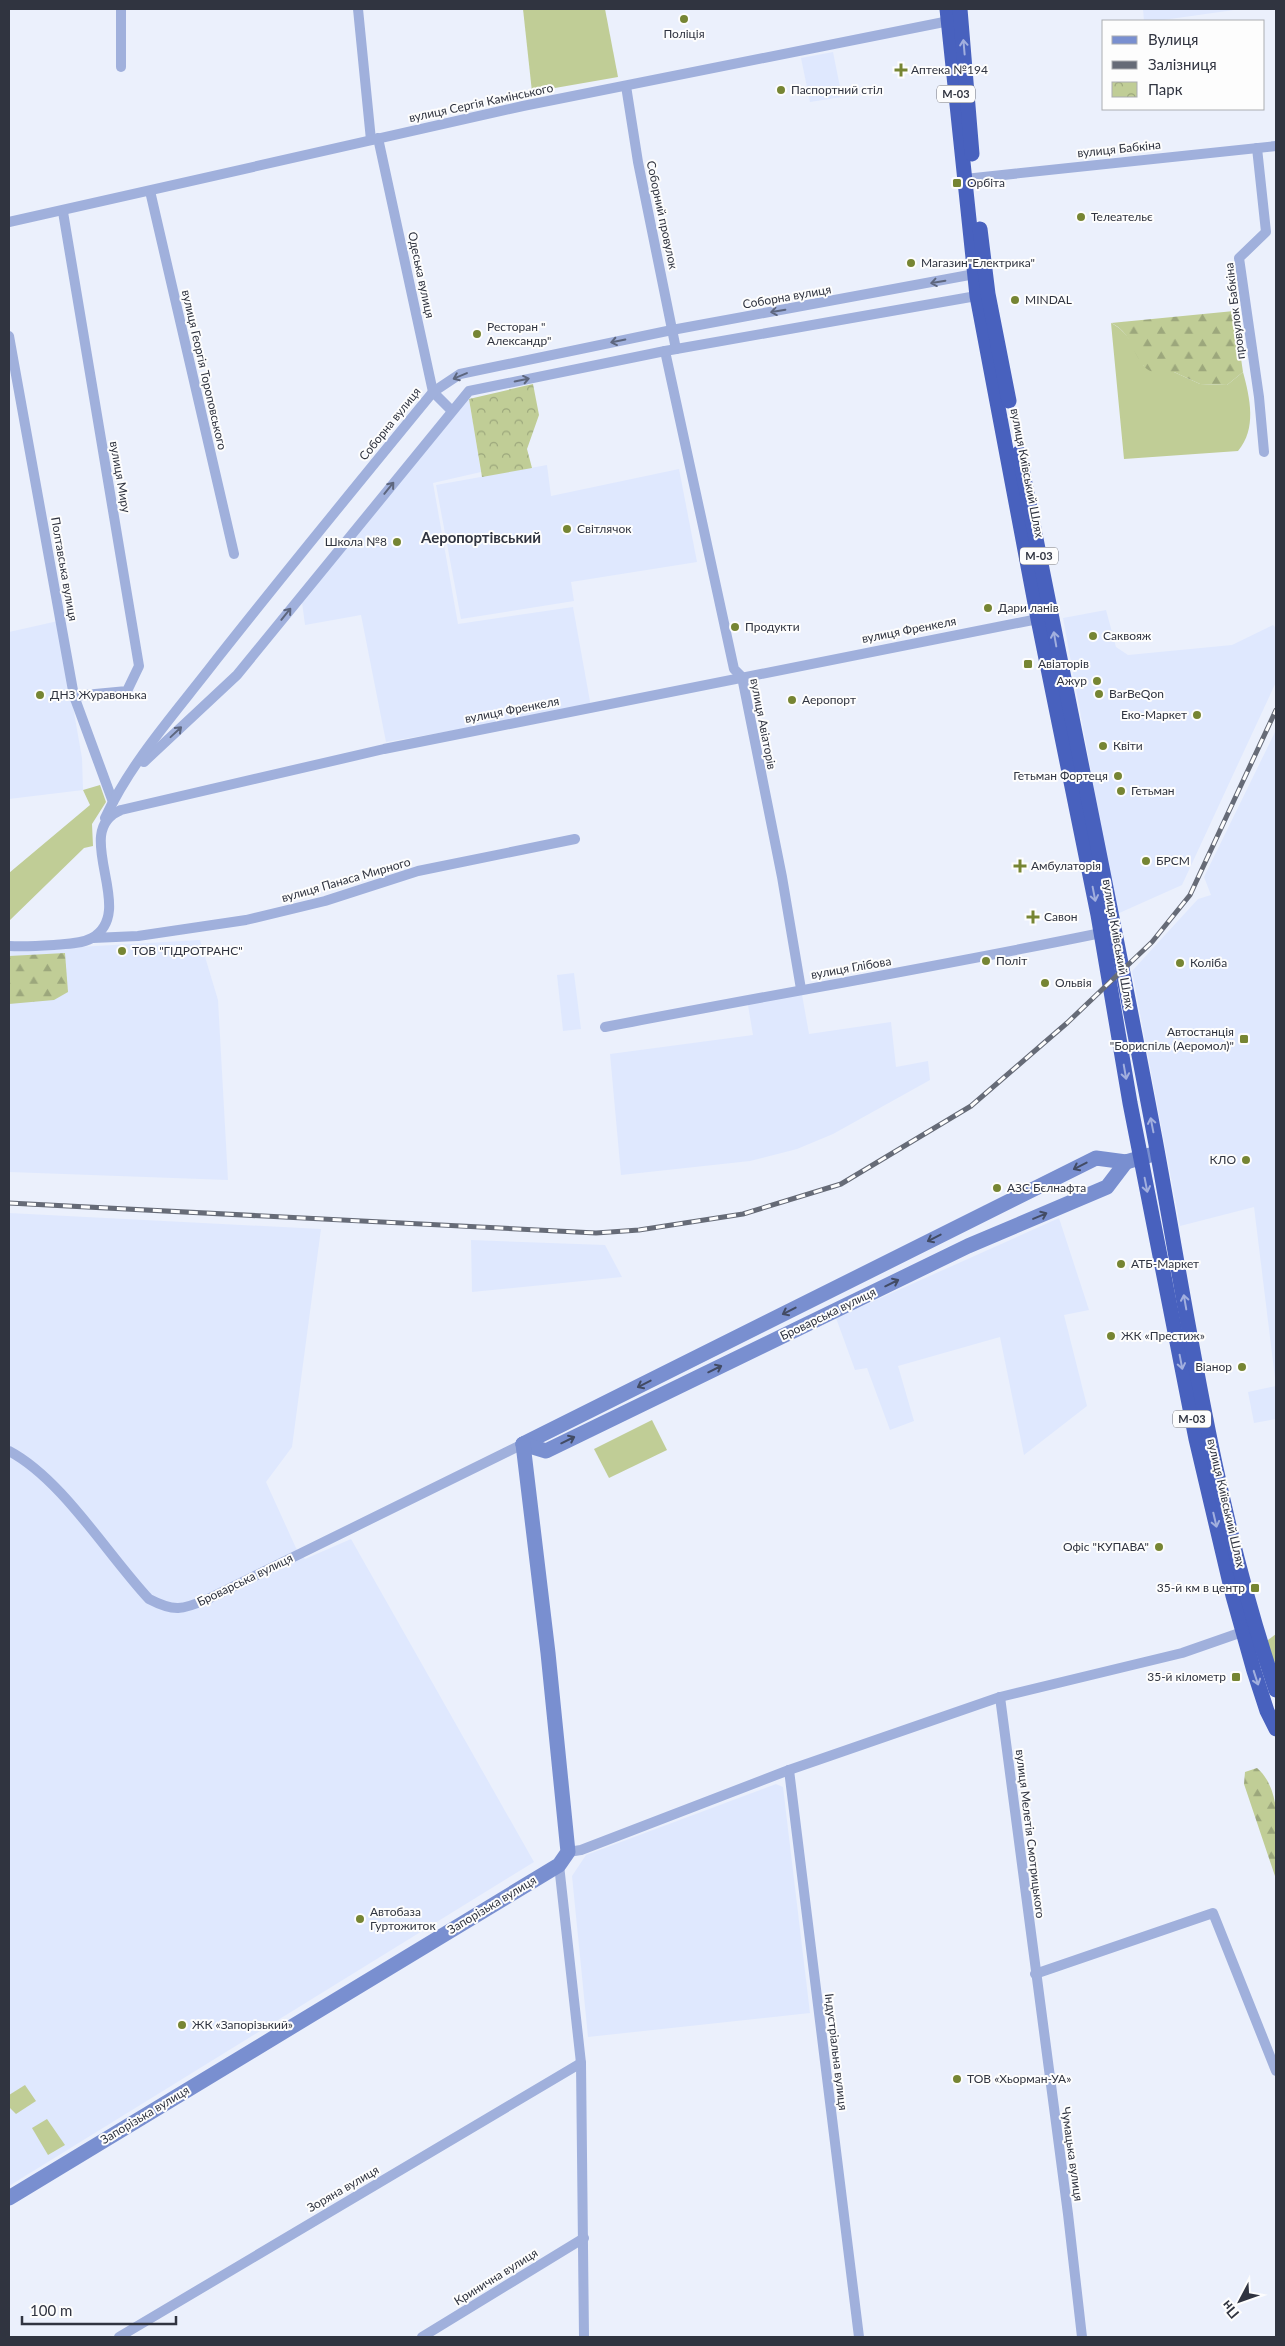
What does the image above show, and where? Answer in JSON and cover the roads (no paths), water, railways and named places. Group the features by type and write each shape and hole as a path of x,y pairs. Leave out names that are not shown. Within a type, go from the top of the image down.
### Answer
{"highway":[{"name":"вулиця Київський Шлях","path":"954,14 969,178 983,295 1045,617 1141,1158 1196,1439 1250,1630 1276,1690"},
{"name":"вулиця Київський Шлях","path":"1045,617 1157,1153 1209,1434 1267,1711 1276,1729"}],"street":[{"path":"121,9 121,67"},
{"name":"Одеська вулиця","path":"358,9 374,139 433,392"},
{"name":"вулиця Сергія Камінського","path":"9,222 63,212 374,139 954,14"},
{"name":"Соборний провулок","path":"626,86 638,162 672,330 670,350"},
{"name":"вулиця Бабкіна","path":"969,178 1276,146"},
{"name":"провулок Бабкіна","path":"1257,148 1266,232 1239,258 1259,397 1264,452"},
{"name":"вулиця Георгія Тороповського","path":"150,191 234,554"},
{"name":"вулиця Миру","path":"63,212 140,666 127,691 74,696"},
{"name":"Соборна вулиця","path":"104,821 112,802 127,778 290,566 433,392 460,374 672,330 980,273"},
{"name":"Соборна вулиця","path":"127,778 237,675 451,410 469,391 670,350 983,295"},
{"name":"Полтавська вулиця","path":"9,336 74,696 112,802"},
{"name":"вулиця Авіаторів","path":"670,350 734,669 742,677 782,877 801,989"},
{"path":"433,392 451,410"},
{"name":"вулиця Френкеля","path":"104,821 112,813 139,805 384,749 1045,617"},
{"path":"93,938 102,929 109,913 100,841 104,821"},
{"name":"вулиця Панаса Мирного","path":"9,946 66,944 93,938 138,936 246,920 325,901 418,871 575,839"},
{"name":"вулиця Глібова","path":"605,1027 801,989 1012,952 1101,933"},
{"name":"Броварська вулиця","path":"9,1451 20,1457 53,1484 149,1599 170,1609 186,1608 208,1599 523,1444 1096,1158 1126,1162 1157,1153"},
{"name":"Броварська вулиця","path":"523,1444 546,1450 968,1246 1107,1187 1126,1162"},
{"path":"523,1444 548,1653 568,1852 582,1850 789,1770 1000,1697 1182,1652 1250,1630"},
{"name":"вулиця Мелетія Смотрицького","path":"1000,1697 1035,1974"},
{"name":"Індустріальна вулиця","path":"789,1770 859,2337"},
{"name":"Запорізька вулиця","path":"9,2198 559,1864 568,1852"},
{"path":"559,1864 581,2063 584,2337"},
{"path":"1035,1974 1213,1913 1276,2071"},
{"name":"Чумацька вулиця","path":"1035,1974 1082,2337"},
{"name":"Зоряна вулиця","path":"119,2337 581,2063"},
{"name":"Кринична вулиця","path":"422,2337 584,2238"}],"railway":[{"path":"9,1203 596,1233 639,1230 743,1214 841,1184 971,1106 1067,1023 1152,942 1190,895 1276,710"}],"place":[{"name":"Поліція","path":"684,19"},
{"name":"Аптека №194","path":"901,70"},
{"name":"Паспортний стіл","path":"781,90"},
{"name":"Орбіта","path":"957,183"},
{"name":"Телеательє","path":"1081,217"},
{"name":"Магазин\"Електрика\"","path":"911,263"},
{"name":"MINDAL","path":"1015,300"},
{"name":"Ресторан \" Александр\"","path":"477,334"},
{"name":"Світлячок","path":"567,529"},
{"name":"Школа №8","path":"397,542"},
{"name":"Дари ланів","path":"988,608"},
{"name":"Продукти","path":"735,627"},
{"name":"Саквояж","path":"1093,636"},
{"name":"Авіаторів","path":"1028,664"},
{"name":"Ажур","path":"1097,681"},
{"name":"BarBeQon","path":"1099,694"},
{"name":"ДНЗ Журавонька","path":"40,695"},
{"name":"Аеропорт","path":"792,700"},
{"name":"Еко-Маркет","path":"1197,715"},
{"name":"Квіти","path":"1103,746"},
{"name":"Гетьман Фортеця","path":"1118,776"},
{"name":"Гетьман","path":"1121,791"},
{"name":"БРСМ","path":"1146,861"},
{"name":"Амбулаторія","path":"1020,866"},
{"name":"Савон","path":"1033,917"},
{"name":"ТОВ \"ГІДРОТРАНС\"","path":"122,951"},
{"name":"Політ","path":"986,961"},
{"name":"Коліба","path":"1180,963"},
{"name":"Ольвія","path":"1045,983"},
{"name":"Автостанція \"Бориспіль (Аеромол)\"","path":"1244,1039"},
{"name":"КЛО","path":"1246,1160"},
{"name":"АЗС Бєлнафта","path":"997,1188"},
{"name":"АТБ-Маркет","path":"1121,1264"},
{"name":"ЖК «Престиж»","path":"1111,1336"},
{"name":"Віанор","path":"1242,1367"},
{"name":"Офіс \"КУПАВА\"","path":"1159,1547"},
{"name":"35-й км в центр","path":"1255,1588"},
{"name":"35-й кілометр","path":"1236,1677"},
{"name":"Автобаза Гуртожиток","path":"360,1919"},
{"name":"ЖК «Запорізький»","path":"182,2025"},
{"name":"ТОВ «Хьорман-УА»","path":"957,2079"}],"district":[{"name":"Аеропортівський","path":"481,538"}]}
